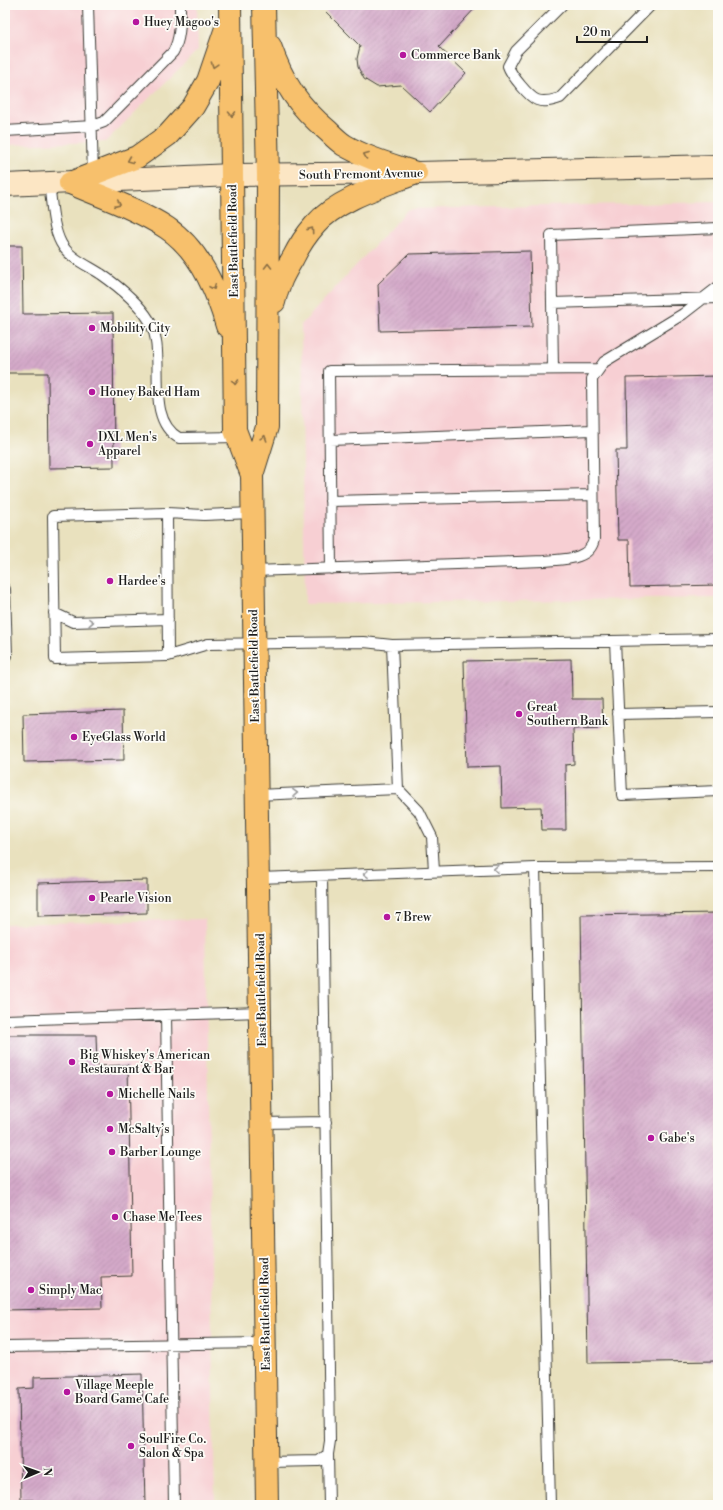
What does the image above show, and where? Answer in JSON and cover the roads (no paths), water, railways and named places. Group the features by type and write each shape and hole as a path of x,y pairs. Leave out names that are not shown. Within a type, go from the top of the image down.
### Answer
{"main road":[{"name":"East Battlefield Road","path":"264,5 268,176 267,428 252,475 252,513 256,795 259,878 267,1505"},
{"name":"East Battlefield Road","path":"230,10 235,430 252,475"},
{"path":"59,183 93,175 138,157 168,135 192,107 208,81 230,10"},
{"path":"264,30 278,69 294,98 314,119 343,144 360,153 416,173"},
{"name":"South Fremont Avenue","path":"5,185 232,175 268,176 718,166"},
{"path":"268,328 278,284 298,250 316,224 336,208 361,195 416,173"},
{"path":"59,183 121,205 168,228 186,245 207,274 219,300 234,351"}],"lane":[{"path":"88,5 93,126 93,175"},
{"path":"5,130 93,126 104,122 173,52 176,45 180,24 180,5"},
{"path":"562,5 516,51 508,66 511,74 537,100 545,101 560,98 651,5"},
{"path":"59,183 56,232 61,244 68,253 120,288 141,309 154,328 157,341 161,415 166,427 172,434 179,438 238,437"},
{"path":"553,369 551,235 718,228"},
{"path":"253,571 544,561 581,555 589,551 593,546 592,379 598,369 612,356 683,314 718,287"},
{"path":"552,303 718,298"},
{"path":"331,569 329,371 598,369"},
{"path":"330,440 592,430"},
{"path":"330,501 593,495"},
{"path":"252,513 204,515 167,513 53,516 55,659 168,656 208,644 254,642 364,642 392,646 718,639"},
{"path":"167,513 168,656"},
{"path":"5,589 7,656 5,656"},
{"path":"54,613 73,622 168,619"},
{"path":"615,641 622,795 718,791"},
{"path":"392,646 398,789 419,811 432,837 434,871"},
{"path":"618,714 718,712"},
{"path":"256,795 398,789"},
{"path":"259,878 535,868 718,867"},
{"path":"535,868 550,1505"},
{"path":"322,876 330,1433 328,1454 330,1505"},
{"path":"5,1020 261,1012"},
{"path":"166,1015 174,1505"},
{"path":"262,1122 326,1122"},
{"path":"5,1347 266,1343"},
{"path":"267,1462 319,1461 328,1454"}],"place":[{"name":"Huey Magoo's","path":"136,22"},
{"name":"Commerce Bank","path":"403,55"},
{"name":"Mobility City","path":"92,328"},
{"name":"Honey Baked Ham","path":"92,392"},
{"name":"DXL Men's Apparel","path":"90,444"},
{"name":"Hardee's","path":"110,581"},
{"name":"Great Southern Bank","path":"519,714"},
{"name":"EyeGlass World","path":"74,737"},
{"name":"Pearle Vision","path":"92,898"},
{"name":"7 Brew","path":"387,917"},
{"name":"Big Whiskey's American Restaurant & Bar","path":"72,1062"},
{"name":"Michelle Nails","path":"110,1094"},
{"name":"McSalty’s","path":"110,1129"},
{"name":"Gabe's","path":"651,1138"},
{"name":"Barber Lounge","path":"112,1152"},
{"name":"Chase Me Tees","path":"115,1217"},
{"name":"Simply Mac","path":"31,1290"},
{"name":"Village Meeple Board Game Cafe","path":"67,1392"},
{"name":"SoulFire Co. Salon & Spa","path":"131,1446"}]}
